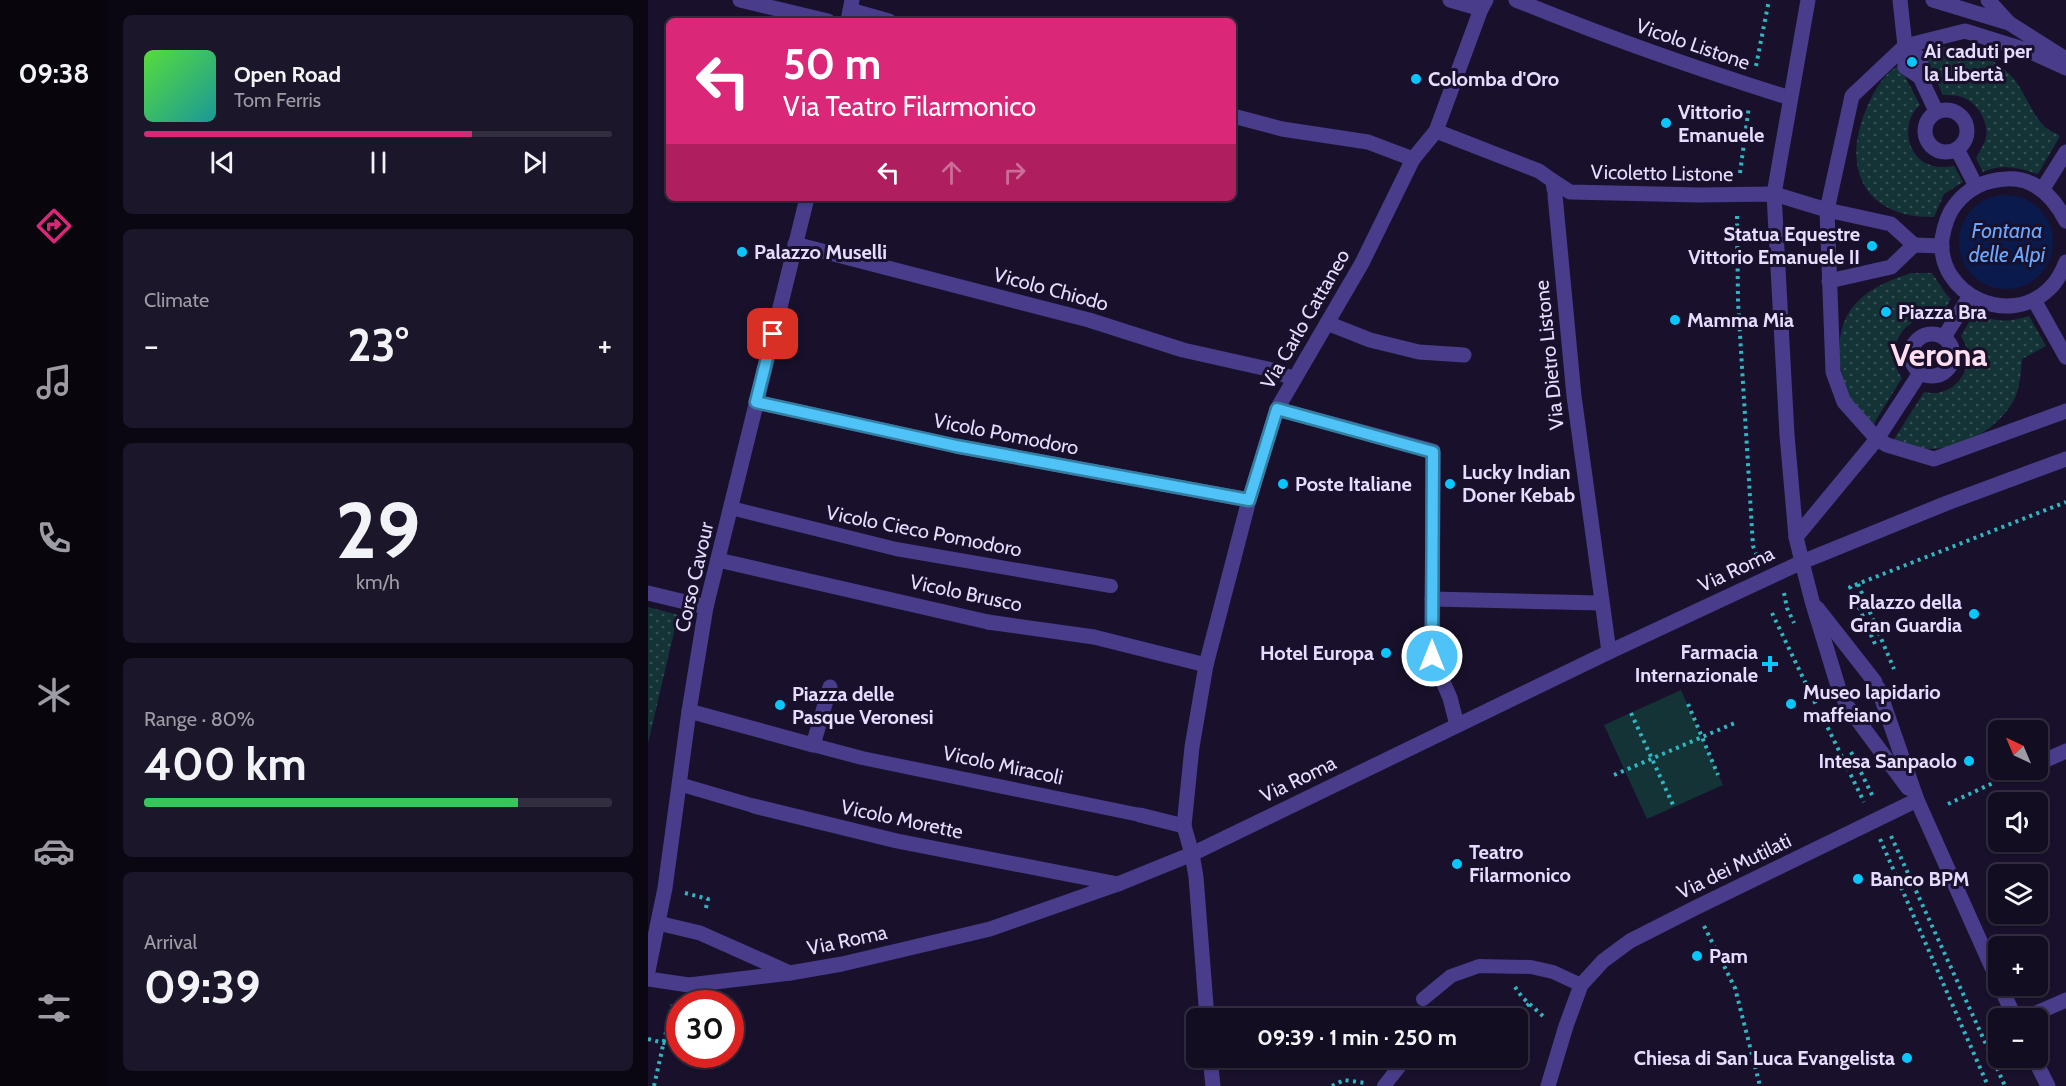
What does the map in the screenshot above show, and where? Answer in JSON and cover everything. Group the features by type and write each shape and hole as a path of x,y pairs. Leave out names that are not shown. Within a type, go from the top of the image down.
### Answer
{"street":[{"path":"740,0 815,18"},
{"path":"1450,0 1484,4"},
{"name":"Vicolo Listone","path":"1516,0 1602,35 1790,98"},
{"path":"1808,0 1774,194 1787,435 1796,537 1812,601 1843,700 1917,800"},
{"path":"1900,0 1905,46 1921,59 1920,77 1936,111"},
{"path":"1933,0 2009,24 2066,59"},
{"path":"1988,0 2009,24"},
{"name":"Via Carlo Cattaneo","path":"1206,1008 1192,854 1185,826 1192,747 1206,665 1249,500 1277,409 1362,263 1413,159 1436,131 1484,4"},
{"path":"850,10 879,18"},
{"path":"2066,68 2029,51 1965,31 1905,46 1852,96 1827,210 1833,372 1844,402 1877,440 1934,459 2066,411"},
{"path":"1936,111 1957,112 1966,124 1966,138 1957,149 1951,152 1937,151 1924,135 1926,121 1936,111"},
{"path":"1236,117 1282,129 1368,142 1413,159"},
{"path":"1436,131 1539,171 1554,188"},
{"path":"1957,149 1976,186"},
{"path":"2042,190 2066,152"},
{"path":"2066,221 2056,203 2042,190 2027,182 2010,179 1993,180 1976,186 1962,196 1950,211 1944,228 1942,246 1946,266 1955,283 1970,296 1985,304 2002,307 2034,300 2049,290 2066,262"},
{"name":"Vicoletto Listone","path":"1554,188 1570,192 1774,194"},
{"name":"Via Dietro Listone","path":"1554,188 1574,396 1609,652"},
{"path":"1774,194 1827,210 1891,224 1914,245 1942,246"},
{"name":"Corso Cavour","path":"648,971 665,888 689,711 706,607 806,201"},
{"name":"Vicolo Chiodo","path":"795,244 1089,320 1184,350 1272,370 1294,379"},
{"path":"1829,281 1891,267 1914,245"},
{"path":"1944,337 1970,296"},
{"path":"2034,300 2066,357"},
{"path":"1327,323 1370,340 1419,352 1464,355"},
{"path":"1930,334 1944,337 1952,348 1953,361 1950,367 1946,372 1933,377 1920,373 1911,361 1912,347 1923,336 1930,334"},
{"path":"1796,537 1877,440 1920,373"},
{"name":"Vicolo Pomodoro","path":"756,402 956,446 1249,500"},
{"path":"1277,409 1433,452 1432,656 1450,698 1457,725"},
{"path":"1802,562 1947,503 2066,459"},
{"name":"Vicolo Brusco","path":"718,560 988,622 1094,637 1206,665"},
{"name":"Via Roma","path":"648,979 689,985 789,973 842,963 990,929 1118,884 1192,854 1609,652 1802,562"},
{"path":"648,593 706,607"},
{"path":"1432,599 1601,603"},
{"path":"1812,601 1876,685 1917,800 1988,959"},
{"path":"689,711 813,745 830,687"},
{"path":"2048,759 2066,751"},
{"name":"Via dei Mutilati","path":"1548,1086 1581,986 1603,961 1630,941 1917,800"},
{"name":"Vicolo Morette","path":"754,806 897,841 1118,884"},
{"name":"Vicolo Miracoli","path":"1140,815 1185,826"},
{"name":"Via Roma","path":"658,923 700,933 789,973"},
{"path":"2048,1008 2066,1000"},
{"path":"1211,1068 1212,1086"},
{"path":"2039,1068 2048,1086"}],"lane":[{"name":"Vicolo Cieco Pomodoro","path":"731,508 896,549 1111,586"},
{"name":"Vicolo Miracoli","path":"813,745 862,758 1140,815"},
{"name":"Vicolo Morette","path":"679,784 754,806"},
{"path":"1423,999 1451,976 1479,966 1531,967 1553,972 1581,986"},
{"path":"1384,1086 1398,1068"}],"path":[{"path":"1758,556 1753,546 1738,302 1737,195 1752,86 1770,0"},
{"path":"1876,646 1850,587 2066,502"},
{"path":"1858,584 1896,673"},
{"path":"1772,613 1817,707"},
{"path":"1688,704 1718,775"},
{"path":"1631,713 1674,807"},
{"path":"1821,714 1877,820 2006,1086"},
{"path":"1614,775 1737,722"},
{"path":"1850,748 1877,820 1988,1086"},
{"path":"1948,804 2000,780"},
{"path":"665,888 708,899 700,933"},
{"path":"1695,908 1735,988 1760,1086"},
{"path":"1506,967 1510,981 1529,1004 1544,1017 1566,1026"},
{"path":"654,1086 676,983"},
{"path":"1524,1008 1529,1004"},
{"path":"648,1039 666,1043"},
{"path":"1332,1086 1344,1080"}],"green space":[{"path":"1936,47 1958,48 1988,58 1997,64 2013,78 2039,121 2047,129 2060,136 2038,174 2004,167 1983,172 1976,158 1985,141 1985,121 1978,109 1968,100 1943,95 1923,53"},
{"path":"1899,65 1920,105 1910,120 1908,129 1908,138 1915,154 1930,165 1954,166 1963,182 1944,194 1934,217 1910,215 1890,208 1875,198 1864,184 1858,168 1857,148 1860,127 1868,105 1880,82"},
{"path":"1911,273 1932,273 1951,299 1939,319 1927,318 1916,321 1900,335 1894,356 1896,367 1902,378 1871,428 1850,402 1844,389 1840,362 1843,327 1856,303 1867,294"},
{"path":"1974,313 2001,320 2014,320 2029,316 2046,346 2022,359 2021,375 2014,400 1999,420 1966,441 1941,448 1924,449 1893,441 1924,392 1936,393 1946,390 1962,377 1967,357 1966,346 1961,336"},
{"path":"648,607 678,615 648,743"},
{"path":"1681,690 1723,785 1647,819 1604,725"}],"water":[{"name":"Fontana delle Alpi","path":"2006,195 2024,198 2039,209 2050,224 2053,242 2050,260 2039,275 2024,286 2006,289 1988,286 1973,275 1962,260 1959,242 1962,224 1973,209 1988,198"}],"place":[{"name":"Ai caduti per la Libertà","path":"1912,62"},
{"name":"Colomba d'Oro","path":"1416,79"},
{"name":"Vittorio Emanuele","path":"1666,123"},
{"name":"Statua Equestre Vittorio Emanuele II","path":"1872,246"},
{"name":"Palazzo Muselli","path":"742,252"},
{"name":"Piazza Bra","path":"1886,312"},
{"name":"Mamma Mia","path":"1675,320"},
{"name":"Poste Italiane","path":"1283,484"},
{"name":"Lucky Indian Doner Kebab","path":"1450,484"},
{"name":"Palazzo della Gran Guardia","path":"1974,614"},
{"name":"Hotel Europa","path":"1386,653"},
{"name":"Farmacia Internazionale","path":"1770,664"},
{"name":"Museo lapidario maffeiano","path":"1791,704"},
{"name":"Piazza delle Pasque Veronesi","path":"780,705"},
{"name":"Intesa Sanpaolo","path":"1969,761"},
{"name":"Teatro Filarmonico","path":"1457,864"},
{"name":"Banco BPM","path":"1858,879"},
{"name":"Pam","path":"1697,956"},
{"name":"Chiesa di San Luca Evangelista","path":"1907,1058"}],"district":[{"name":"Verona","path":"1939,354"}],"route":[{"path":"773,334 756,402 956,446 1249,500 1277,409 1433,452 1432,656"}]}
